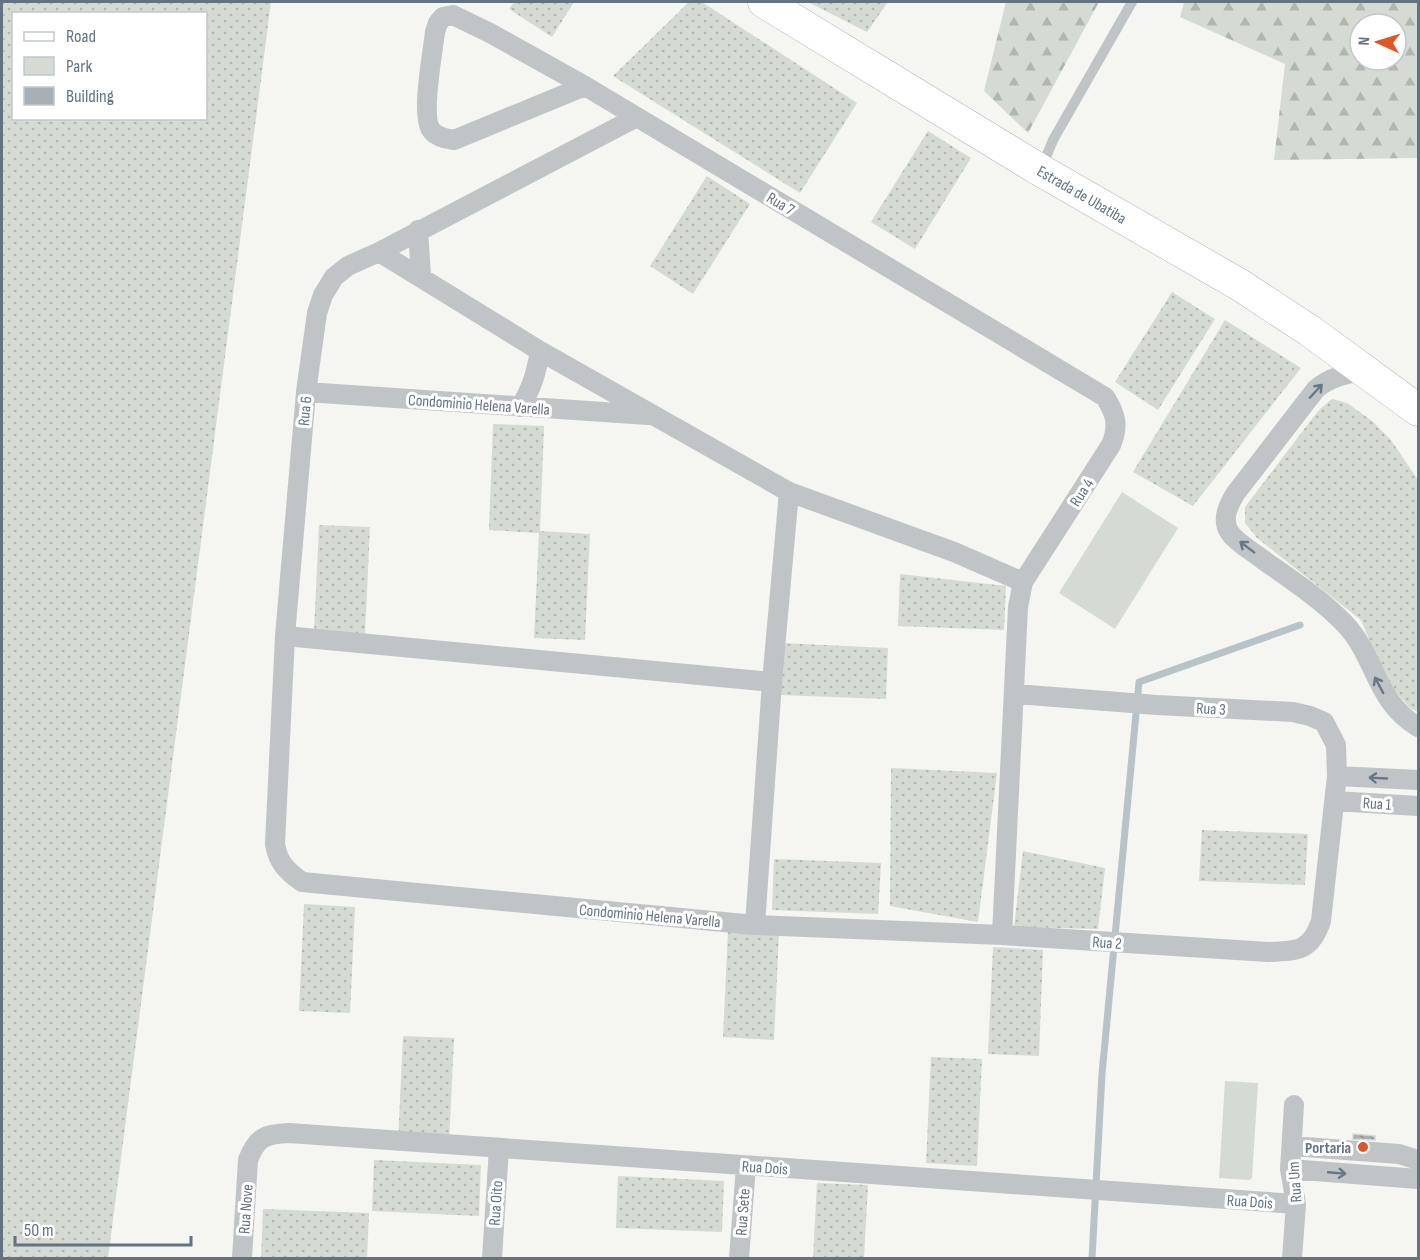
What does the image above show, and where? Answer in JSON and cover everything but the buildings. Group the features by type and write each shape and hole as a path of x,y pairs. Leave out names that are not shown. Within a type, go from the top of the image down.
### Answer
{"main road":[{"name":"Estrada de Ubatiba","path":"764,2 1040,170 1240,285 1310,331 1407,402 1419,432"}],"street":[{"name":"Rua 7","path":"585,86 454,140 443,138 431,131 427,121 426,108 435,32 443,17 453,15 585,86 1105,397"},
{"name":"Rua 6","path":"302,882 288,872 280,862 275,844 285,636 306,392 317,313 323,295 334,277 348,266 380,252 418,230 637,117"},
{"path":"418,230 421,276"},
{"path":"380,252 540,351 789,492 954,552 1023,582 1018,607 1002,935"},
{"path":"520,407 536,375 540,351"},
{"path":"1365,371 1325,381 1316,389 1235,494 1228,506 1227,526 1238,540 1315,598 1346,625 1359,642 1391,705 1419,727"},
{"name":"Condominio Helena Varella","path":"306,392 652,416"},
{"name":"Rua 4","path":"1023,582 1111,445 1116,424 1114,412 1105,397"},
{"path":"755,925 772,682 789,492"},
{"path":"285,636 772,682"},
{"name":"Rua 3","path":"1015,694 1157,705 1293,712 1310,716 1324,722 1336,745 1335,801"},
{"name":"Rua 1","path":"1337,776 1419,780"},
{"name":"Rua 2","path":"755,925 1002,935 1268,952 1291,951 1308,945 1316,937 1321,921 1335,801"},
{"name":"Rua 1","path":"1335,801 1419,806"},
{"name":"Condominio Helena Varella","path":"302,882 755,925"},
{"name":"Rua Um","path":"1292,1258 1296,1204 1290,1169 1294,1105"},
{"name":"Rua Dois","path":"248,1160 253,1147 262,1138 289,1133 1296,1204"},
{"path":"1292,1146 1400,1154 1419,1160"},
{"path":"1400,1154 1419,1146"},
{"name":"Rua Oito","path":"492,1258 499,1148"},
{"name":"Rua Nove","path":"242,1258 248,1160"},
{"name":"Rua Sete","path":"739,1258 746,1166"},
{"path":"1290,1169 1419,1179"}],"lane":[{"path":"1040,170 1053,140 1132,2"}],"green space":[{"path":"2,2 271,2 108,1258 2,1258"},
{"path":"514,2 574,2 552,37 509,9"},
{"path":"689,2 702,2 857,103 800,193 613,76"},
{"path":"808,2 888,2 867,32"},
{"path":"1006,2 1099,2 1028,133 984,91"},
{"path":"1184,2 1418,2 1418,158 1274,160 1285,64 1180,17"},
{"path":"928,131 971,158 915,249 871,222"},
{"path":"707,176 750,204 693,294 650,266"},
{"path":"1172,292 1215,319 1158,410 1115,382"},
{"path":"1225,320 1301,368 1193,506 1133,472"},
{"path":"1332,399 1347,403 1372,421 1391,440 1418,480 1418,712 1410,708 1394,690 1361,620 1257,538 1245,523 1245,507 1318,411"},
{"path":"493,424 544,426 540,531 590,534 585,640 534,638 539,533 489,530"},
{"path":"1122,492 1178,528 1115,629 1059,593"},
{"path":"319,525 370,527 365,634 314,632"},
{"path":"900,574 1006,586 1004,630 898,626"},
{"path":"782,643 888,648 886,699 780,695"},
{"path":"891,768 997,773 978,922 890,906"},
{"path":"1202,830 1308,834 1305,885 1199,881"},
{"path":"1023,851 1105,868 1098,929 1014,927"},
{"path":"774,859 881,863 878,914 772,910"},
{"path":"304,904 355,907 350,1013 299,1011"},
{"path":"728,931 779,933 774,1040 723,1037"},
{"path":"993,947 1043,950 1039,1056 988,1054"},
{"path":"403,1036 454,1038 449,1145 398,1142"},
{"path":"931,1057 982,1059 977,1166 926,1163"},
{"path":"1225,1081 1258,1083 1252,1178 1250,1180 1219,1178"},
{"path":"374,1160 481,1165 479,1216 372,1211"},
{"path":"618,1176 724,1181 722,1232 616,1228"},
{"path":"817,1183 868,1185 864,1258 813,1258"},
{"path":"263,1209 369,1213 367,1258 261,1258"}],"waterway":[{"path":"1092,1258 1102,1074 1139,682 1300,625"}],"place":[{"name":"Portaria","path":"1363,1147"}]}
